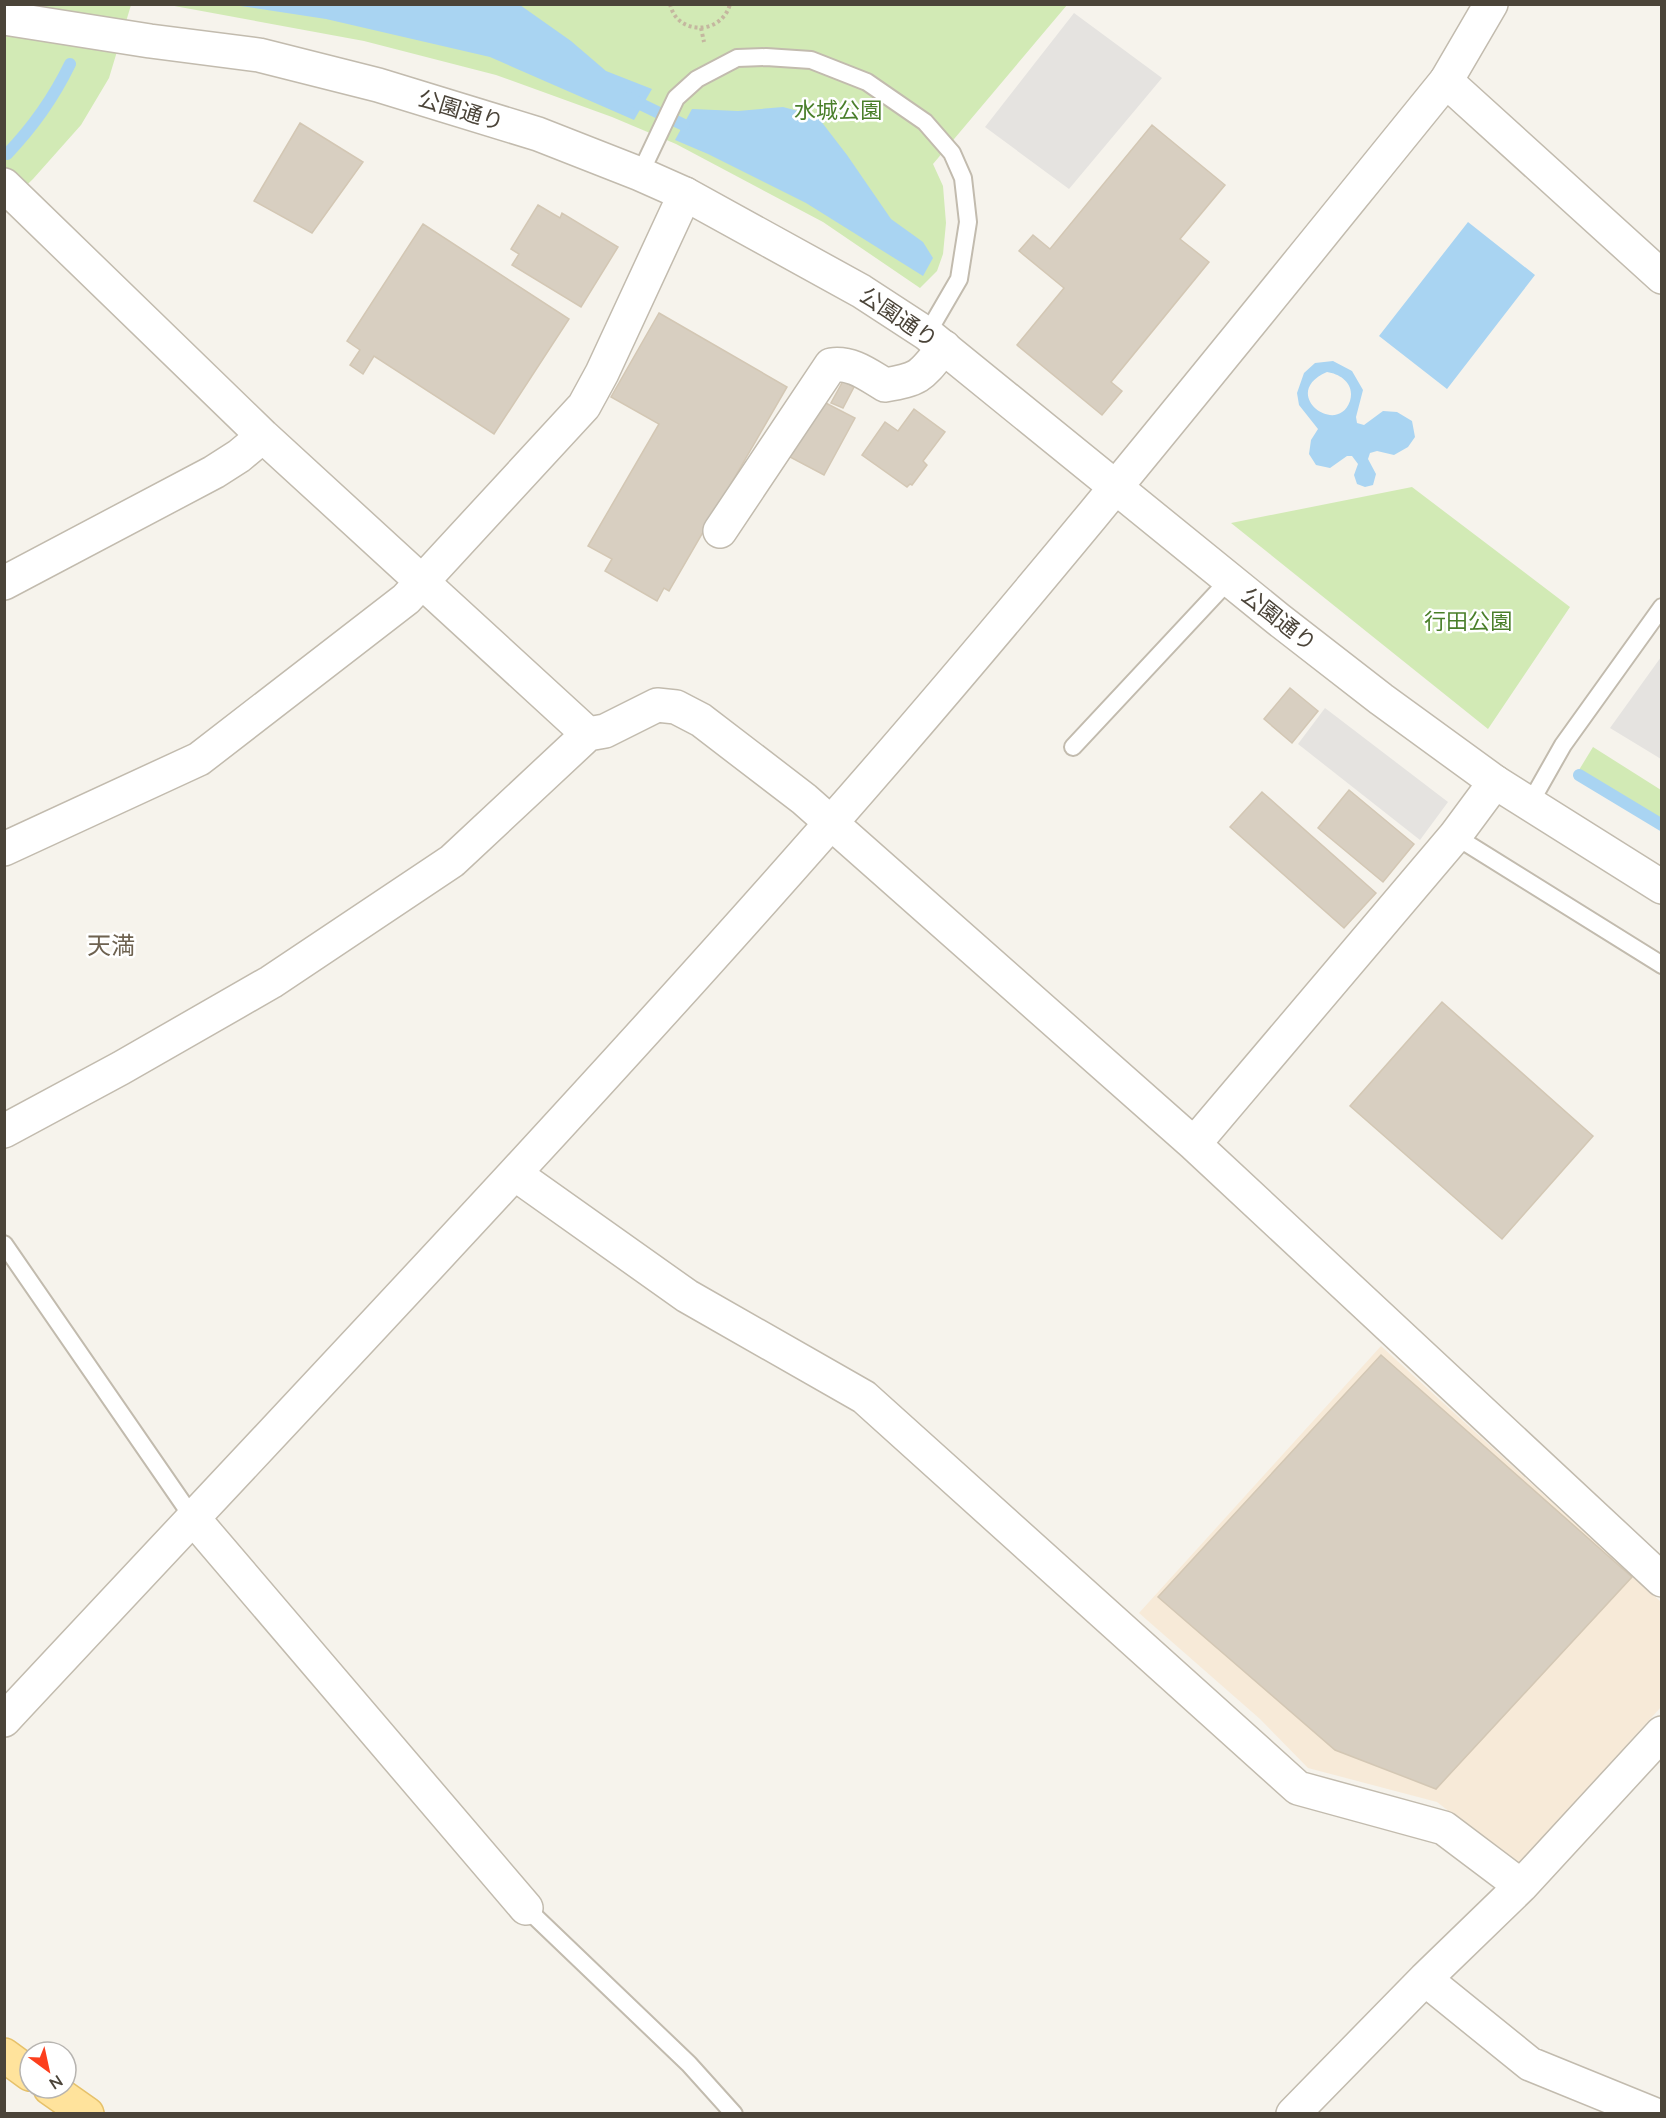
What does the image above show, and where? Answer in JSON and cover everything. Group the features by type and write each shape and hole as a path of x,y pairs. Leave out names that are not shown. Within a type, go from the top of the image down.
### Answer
{"main road":[{"path":"67,2100 87,2114"}],"street":[{"path":"4,1720 516,1174 831,823 1116,488 1446,81 1491,4"},
{"name":"公園通り","path":"4,18 150,42 259,55 378,85 538,134 685,194 861,291 935,340 1229,580 1381,699 1529,805 1662,887"},
{"path":"1446,81 1662,277"},
{"path":"4,185 262,436 588,734"},
{"path":"4,849 199,759 405,599 584,406 602,373 685,194"},
{"path":"720,531 831,365 843,363 857,368 885,385 912,380 925,371 935,340"},
{"path":"4,583 214,472 239,456 262,436"},
{"path":"4,1131 121,1068 271,982 452,861 588,734 605,731 657,705 676,707 701,720 831,823 1194,1144 1662,1580"},
{"path":"1194,1144 1455,836 1495,782"},
{"path":"516,1174 687,1296 864,1397 1298,1788 1444,1828 1521,1886"},
{"path":"193,1518 526,1908"},
{"path":"1293,2114 1425,1979 1521,1886 1662,1733"},
{"path":"1425,1979 1530,2064 1653,2114"}],"lane":[{"path":"640,174 676,98 697,79 737,58 811,60 867,82 925,122 952,153 963,178 968,222 959,279 935,340"},
{"path":"1073,747 1229,580"},
{"path":"1529,805 1563,745 1662,607"},
{"path":"1455,836 1662,965"},
{"path":"4,1244 193,1518"},
{"path":"526,1908 689,2064 734,2114"}],"path":[{"path":"670,4 679,20 690,27 701,28 713,26 723,18 730,4"},
{"path":"701,28 705,46"}],"shaded area":[{"path":"1074,13 1162,78 1069,189 985,127"},
{"path":"1661,657 1661,759 1610,728"},
{"path":"1325,708 1448,802 1420,840 1298,744"},
{"path":"1381,1346 1661,1602 1661,1707 1518,1865 1437,1802 1308,1768 1260,1719 1139,1613"}],"green space":[{"path":"5,5 131,5 109,78 81,125 33,179 5,206"},
{"name":"水城公園","path":"169,5 1067,5 933,164 943,186 946,223 943,254 937,271 920,288 823,222 676,144 612,117 496,75 364,41"},
{"name":"行田公園","path":"1412,487 1570,607 1488,729 1231,523"},
{"path":"1593,747 1661,790 1661,820 1579,770"}],"water":[{"path":"234,5 520,5 571,41 606,71 652,89 634,120 490,57 326,19"},
{"path":"783,107 817,116 891,219 923,242 933,258 923,276 806,203 675,140 692,109 738,111"},
{"path":"1468,222 1535,275 1447,389 1379,336"},
{"path":"1333,361 1352,371 1363,390 1356,417 1357,423 1364,425 1383,411 1397,412 1412,421 1415,437 1408,447 1394,455 1377,451 1370,453 1368,459 1376,474 1373,485 1365,487 1357,484 1354,475 1358,464 1352,456 1347,456 1330,468 1316,465 1309,454 1311,440 1318,429 1299,405 1297,393 1304,373 1315,363","holes":["1327,372 1346,381 1351,395 1343,411 1334,415 1324,414 1315,408 1309,400 1308,391 1313,381"]}],"building":[{"path":"300,123 363,162 312,233 254,201"},
{"path":"1152,125 1225,185 1180,239 1209,262 1111,382 1122,391 1102,415 1017,345 1064,288 1019,251 1033,235 1050,249"},
{"path":"538,205 560,218 562,213 618,247 581,307 512,265 519,254 511,249"},
{"path":"423,224 569,319 494,434 374,356 363,374 350,365 360,350 347,341"},
{"path":"659,313 787,387 669,591 664,588 657,601 605,571 612,559 588,546 659,424 611,397"},
{"path":"843,381 854,387 843,408 831,403"},
{"path":"818,399 855,418 824,475 788,456"},
{"path":"914,409 945,432 923,461 927,465 912,485 907,487 862,455 885,422 898,431"},
{"path":"1290,688 1318,711 1292,743 1264,719"},
{"path":"1349,790 1414,844 1383,882 1318,828"},
{"path":"1262,792 1376,893 1344,928 1230,827"},
{"path":"1442,1002 1593,1136 1502,1239 1350,1106"},
{"path":"1381,1355 1632,1577 1436,1789 1335,1750 1158,1597"}],"waterway":[{"path":"7,154 42,112 70,64"},
{"path":"628,98 684,125"},
{"path":"1579,775 1662,825"}],"district":[{"name":"天満","path":"111,946"}]}
